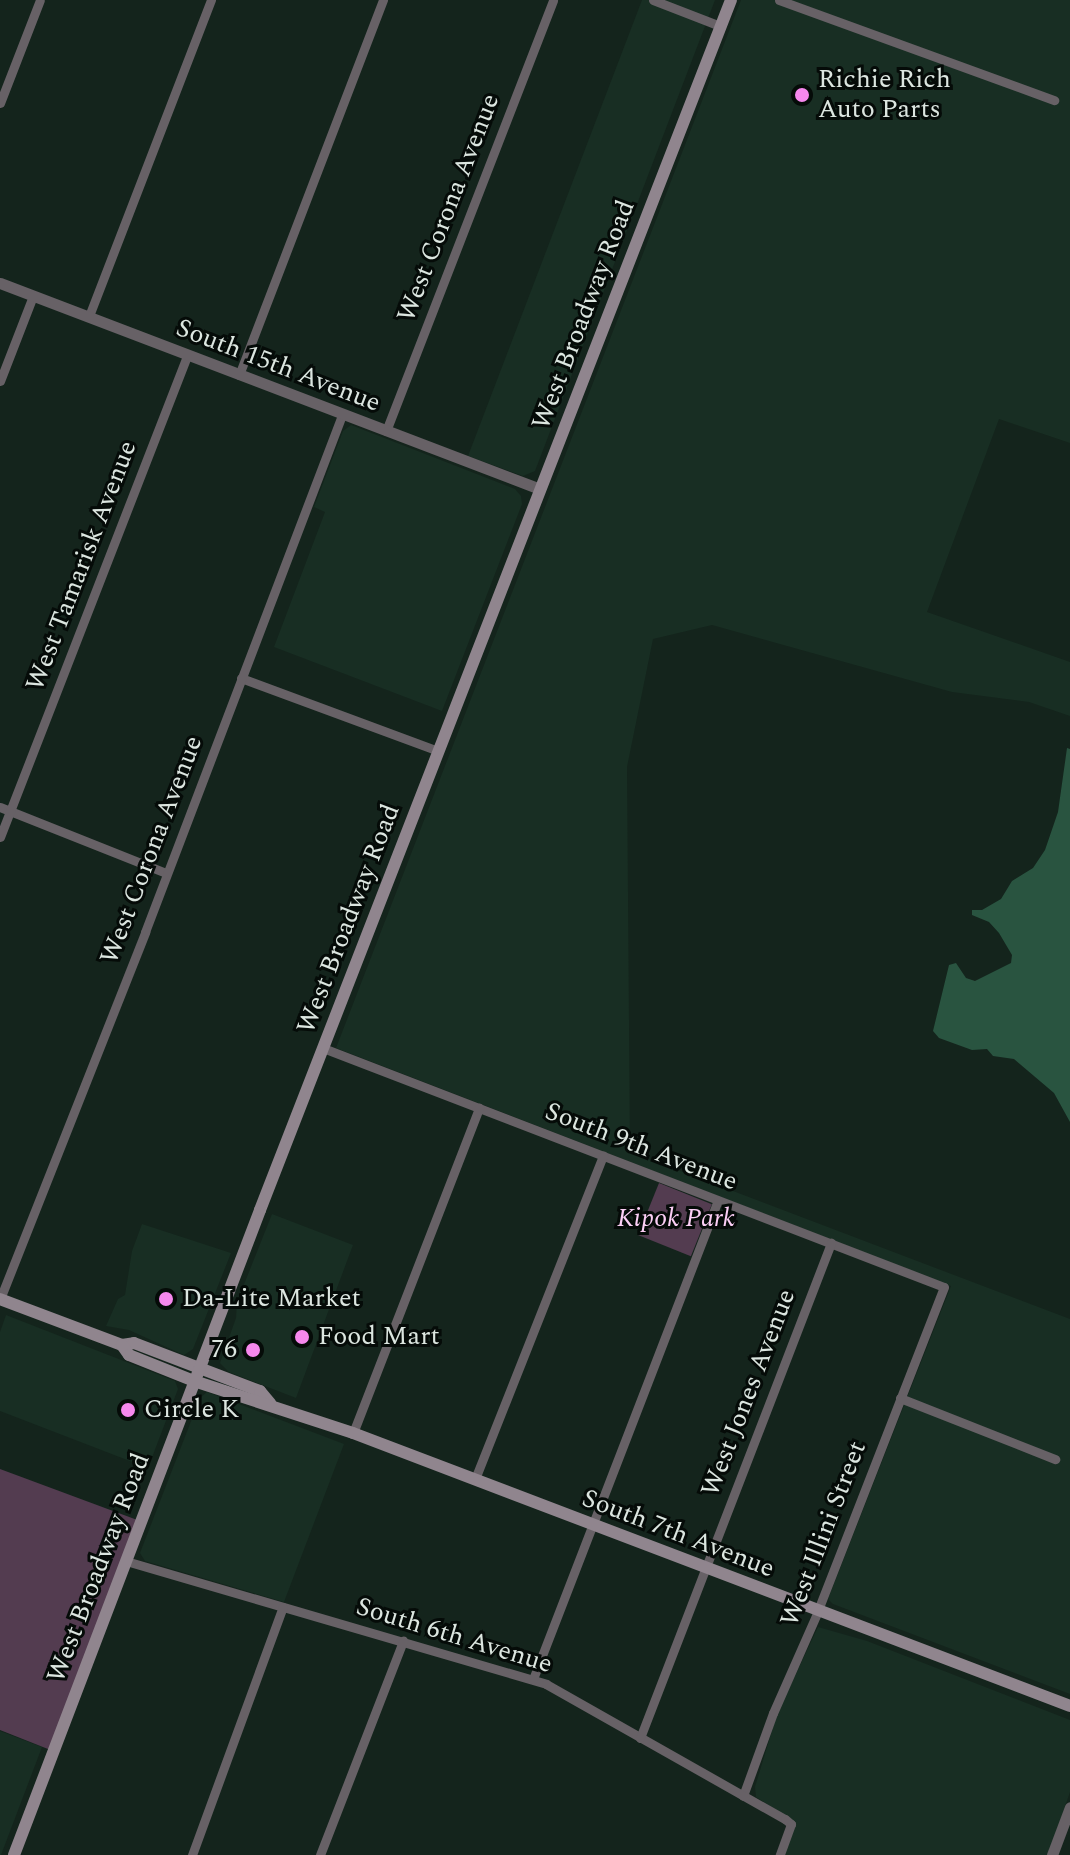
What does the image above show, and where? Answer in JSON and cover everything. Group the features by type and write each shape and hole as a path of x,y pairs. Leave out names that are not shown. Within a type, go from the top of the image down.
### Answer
{"main road":[{"name":"West Broadway Road","path":"14,1855 323,1048 731,0"},
{"name":"South 7th Avenue","path":"0,1299 122,1345 134,1343 197,1374 260,1391 270,1403 1070,1706"}],"street":[{"path":"0,103 40,0"},
{"path":"89,316 211,0"},
{"path":"239,375 383,0"},
{"name":"West Corona Avenue","path":"386,431 553,0"},
{"path":"653,0 720,26"},
{"path":"779,0 1054,100"},
{"name":"South 15th Avenue","path":"0,283 540,489"},
{"path":"0,381 33,296"},
{"name":"West Tamarisk Avenue","path":"0,837 5,809 187,356"},
{"name":"West Corona Avenue","path":"0,1299 342,415"},
{"path":"241,678 438,751"},
{"path":"5,809 166,873"},
{"name":"South 9th Avenue","path":"323,1048 944,1287"},
{"path":"353,1433 479,1108"},
{"path":"475,1479 603,1155"},
{"path":"533,1679 718,1200"},
{"name":"West Jones Avenue","path":"640,1738 831,1243"},
{"name":"West Illini Street","path":"743,1796 773,1713 818,1611 944,1287"},
{"path":"900,1398 1055,1459"},
{"name":"South 6th Avenue","path":"126,1561 533,1679 791,1824 780,1855"},
{"path":"192,1855 283,1607"},
{"path":"320,1855 403,1641"},
{"path":"1052,1855 1070,1807"}],"shaded area":[{"path":"642,0 715,0 535,471 523,476 468,456"},
{"path":"741,0 1070,0 1070,443 999,419 927,612 1070,662 1070,716 1029,702 952,692 712,625 653,639 627,767 630,1152 1070,1319 1070,1694 833,1604 828,1599 951,1286 336,1048"},
{"path":"351,425 515,489 521,496 522,504 442,711 274,647 325,512 314,507 343,431"},
{"path":"1067,748 1070,749 1070,1122 1054,1093 1014,1059 993,1056 987,1049 972,1050 939,1038 933,1031 949,965 956,963 966,978 975,981 1011,963 1012,955 999,933 989,922 972,915 972,910 982,910 1001,899 1012,881 1033,868 1045,850 1058,812"},
{"path":"272,1214 353,1245 296,1398 229,1372 220,1363 236,1318 237,1302"},
{"path":"142,1224 231,1253 193,1349 184,1355 129,1330 106,1326 118,1299 125,1295 132,1251"},
{"path":"6,1315 175,1381 178,1389 148,1468 0,1411 0,1332"},
{"path":"207,1392 344,1444 284,1602 145,1561 140,1553 200,1398"},
{"path":"818,1627 867,1641 1070,1720 1070,1792 1048,1855 785,1855 795,1822 756,1797 755,1787 777,1714"},
{"path":"0,1731 42,1747 1,1855 0,1855"}],"green space":[{"name":"Kipok Park","path":"659,1183 712,1204 691,1256 638,1235"},
{"path":"0,1469 140,1521 53,1751 0,1730"}],"place":[{"name":"Richie Rich Auto Parts","path":"802,95"},
{"name":"Da-Lite Market","path":"166,1299"},
{"name":"Food Mart","path":"302,1337"},
{"name":"76","path":"253,1350"},
{"name":"Circle K","path":"128,1410"}]}
